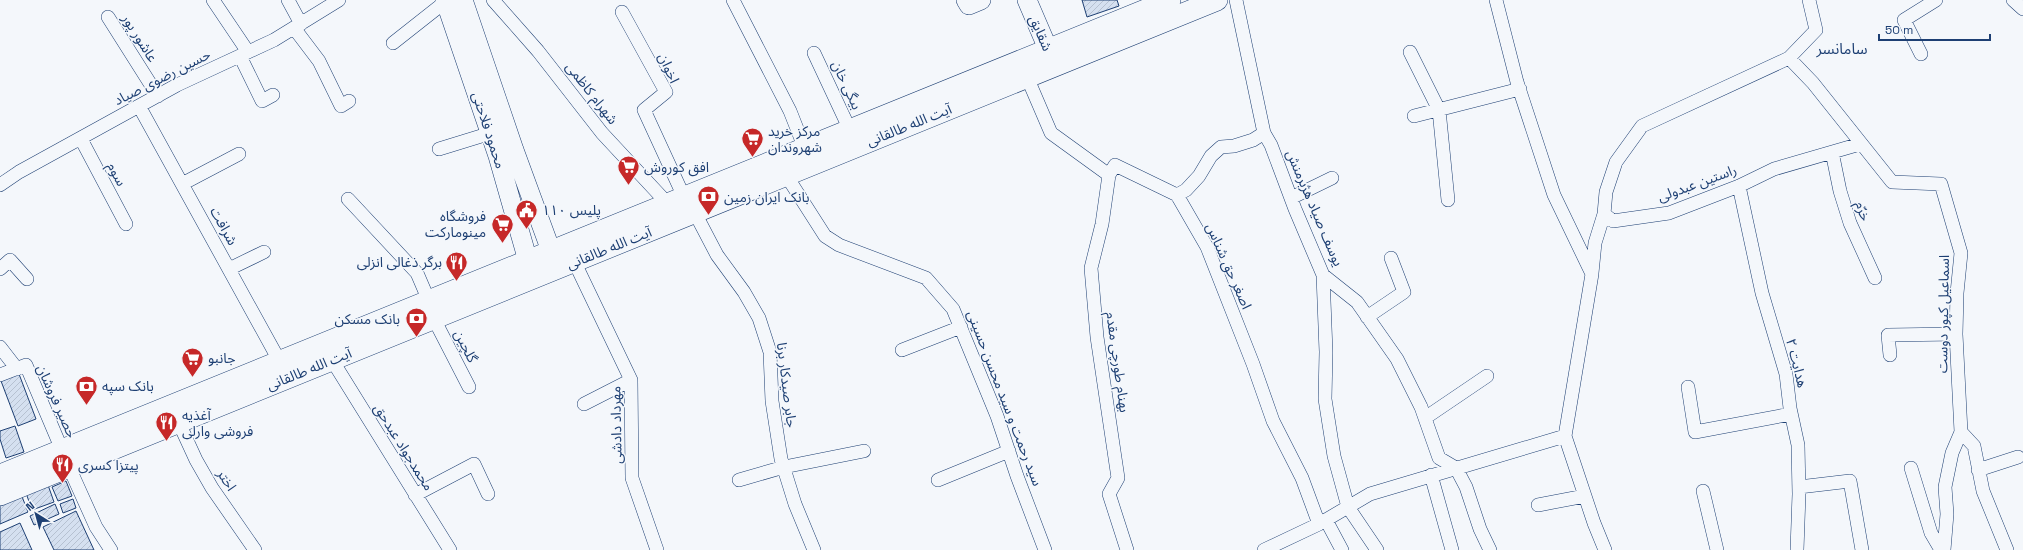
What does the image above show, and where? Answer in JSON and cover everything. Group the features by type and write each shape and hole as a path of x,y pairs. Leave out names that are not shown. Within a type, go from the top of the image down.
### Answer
{"main road":[{"name":"آیت الله طالقانی","path":"1051,58 1170,0"},
{"name":"آیت الله طالقانی","path":"0,475 65,458 179,423 332,360 528,261 561,260 682,205 786,175 1051,58 1217,0"},
{"name":"آیت الله طالقانی","path":"0,495 65,458 280,362 431,310 561,260 804,149 850,130 1024,69"}],"street":[{"path":"213,0 244,54 262,101 274,95"},
{"path":"288,0 297,26 319,61 341,106 349,101"},
{"name":"حسین رضوی صیاد","path":"0,185 19,172 139,106 274,40 339,0"},
{"name":"شهرام کاظمی","path":"494,0 538,51 602,134 682,205"},
{"path":"733,0 790,111 804,149"},
{"path":"966,0 969,5 981,0"},
{"name":"شقایق","path":"1027,0 1051,58"},
{"name":"یوسف صیاد هژبرمنش","path":"1236,0 1264,133 1271,145 1323,275 1356,302 1397,359 1425,418 1439,458 1456,468"},
{"path":"1496,0 1520,89 1554,195 1592,274"},
{"path":"1605,550 1565,436 1592,274 1595,243 1604,214 1606,192 1616,162 1642,126 1788,58 1816,30 1810,0"},
{"path":"1921,54 1904,20 1936,0"},
{"path":"2013,0 2023,9"},
{"path":"393,43 451,1"},
{"name":"محمود فلاحتی","path":"451,1 477,68 506,153 528,261"},
{"name":"اخوان","path":"622,12 666,92 644,110 682,205"},
{"name":"عاشور پور","path":"108,16 158,96"},
{"path":"1410,52 1439,110 1448,200"},
{"name":"بیگی خان","path":"814,53 850,130"},
{"name":"اسماعیل کپور دوست","path":"1788,58 1813,83 1860,144 1892,182 1941,184 1961,253 1957,293 1956,334 1961,432"},
{"name":"محمود فلاحتی","path":"477,68 491,133 506,153 561,260"},
{"path":"1024,69 1051,133 1109,174 1115,165 1177,195 1186,190 1199,176 1211,156 1221,147 1234,146 1253,140 1264,133"},
{"path":"1414,116 1520,89"},
{"name":"شرافت","path":"139,106 280,362"},
{"path":"439,149 491,133"},
{"name":"سوم","path":"81,139 126,224"},
{"name":"راستین عبدولی","path":"1604,214 1613,221 1669,213 1739,186 1774,169 1860,144"},
{"name":"خرّم","path":"1832,152 1840,191 1850,223 1875,278"},
{"path":"182,184 239,154"},
{"name":"بهنام طورچی مقدم","path":"1109,174 1102,224 1091,268 1097,337 1118,478 1109,494 1127,550"},
{"name":"سید رحمت و سید محسن حسینی","path":"786,175 825,236 839,245 926,278 953,309 995,410 1009,452 1046,550"},
{"path":"1291,198 1332,178"},
{"name":"هدایت ۲","path":"1739,186 1762,294 1786,374 1791,414 1798,445 1799,487 1797,550"},
{"name":"اصغر حق شناس","path":"1177,195 1207,247 1253,364 1273,421 1302,478 1322,522 1342,550"},
{"name":"گلچین","path":"348,199 417,272 431,310 469,387"},
{"name":"جابر صیدکار برنا","path":"682,205 744,292 759,318 770,352 772,401 784,467 796,504 814,550"},
{"path":"229,269 264,252"},
{"path":"1367,317 1404,292 1390,258"},
{"path":"0,270 10,260 27,279"},
{"name":"مهرداد دادشی","path":"561,260 631,380 632,478 657,550"},
{"path":"1323,275 1326,352 1325,399 1334,456 1348,506 1377,550"},
{"path":"902,350 961,327"},
{"path":"1890,355 1888,336 1956,334"},
{"path":"0,347 17,369"},
{"name":"محمدجواد عبدحق","path":"332,360 450,550"},
{"name":"حصیر فروشان","path":"0,375 26,365 65,458"},
{"path":"1425,418 1486,376"},
{"path":"584,404 631,380"},
{"path":"1688,386 1695,432 1791,414"},
{"name":"اختر","path":"179,423 196,460 212,488 255,550"},
{"path":"1944,550 1946,514 1945,487 1952,453 1961,432 1974,446 1983,491 2007,550"},
{"path":"1264,550 1285,545 1370,494 1565,436"},
{"path":"739,480 784,467 864,451"},
{"path":"938,480 1009,452"},
{"path":"1978,470 2018,457"},
{"path":"65,458 96,527 111,550"},
{"path":"415,495 474,464 488,494"},
{"path":"1456,468 1466,487 1480,529 1490,550"},
{"path":"1911,468 1931,533 1941,550"},
{"path":"1432,475 1452,550"},
{"path":"1799,487 1850,481 1862,550"},
{"path":"1703,491 1717,550"},
{"path":"1538,505 1585,496"}],"building":[{"path":"1082,0 1117,0 1119,6 1087,17"},
{"path":"19,374 36,419 18,426 1,381"},
{"path":"15,426 24,452 6,458 0,439 0,431"},
{"path":"66,481 72,496 58,501 52,487"},
{"path":"48,485 54,502 32,510 26,493"},
{"path":"21,494 28,512 0,524 0,503"},
{"path":"73,499 76,508 63,513 60,504"},
{"path":"55,504 59,514 34,525 30,516"},
{"path":"76,511 94,550 54,550 43,527"},
{"path":"20,523 32,550 0,550 0,532"}],"place":[{"name":"مرکز خرید شهروندان","path":"752,158"},
{"name":"افق کوروش","path":"628,186"},
{"name":"بانک ایران زمین","path":"708,216"},
{"name":"پلیس ۱۱۰","path":"527,230"},
{"name":"فروشگاه مینومارکت","path":"502,244"},
{"name":"برگر ذغالی انزلی","path":"457,282"},
{"name":"بانک مسکن","path":"416,338"},
{"name":"جانبو","path":"193,378"},
{"name":"بانک سپه","path":"86,406"},
{"name":"آغذیه فروشی وارلی","path":"166,442"},
{"name":"پیتزا کسری","path":"62,484"}],"district":[{"name":"سامانسر","path":"1842,48"}]}
